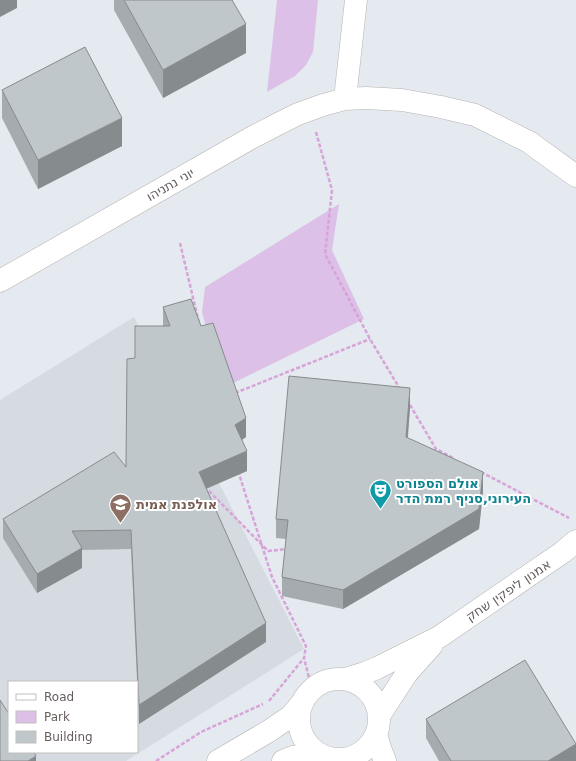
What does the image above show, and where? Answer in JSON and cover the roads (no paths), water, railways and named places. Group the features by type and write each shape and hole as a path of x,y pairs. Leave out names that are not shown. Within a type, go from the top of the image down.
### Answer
{"street":[{"path":"356,0 345,99 366,98 402,100 442,107 475,116 529,142 576,176"},
{"name":"יוני נתניהו","path":"0,281 251,138 310,110 345,99"},
{"name":"אמנון ליפקין שחק","path":"345,679 377,668 439,637 563,552 576,541"},
{"name":"אמנון ליפקין שחק","path":"378,725 408,672 439,637"},
{"path":"218,761 291,716 306,696 322,682 333,679 345,679 358,683 369,692 376,703 380,748 385,761"},
{"path":"306,696 298,713 299,727 304,740 313,751 326,758 340,760 350,758 363,752 372,742 378,725"},
{"path":"282,761 292,757 319,754"}],"place":[{"name":"אולם הספורט העירוני,סניף רמת הדר","path":"380,510"},
{"name":"אולפנת אמית","path":"120,524"}]}
